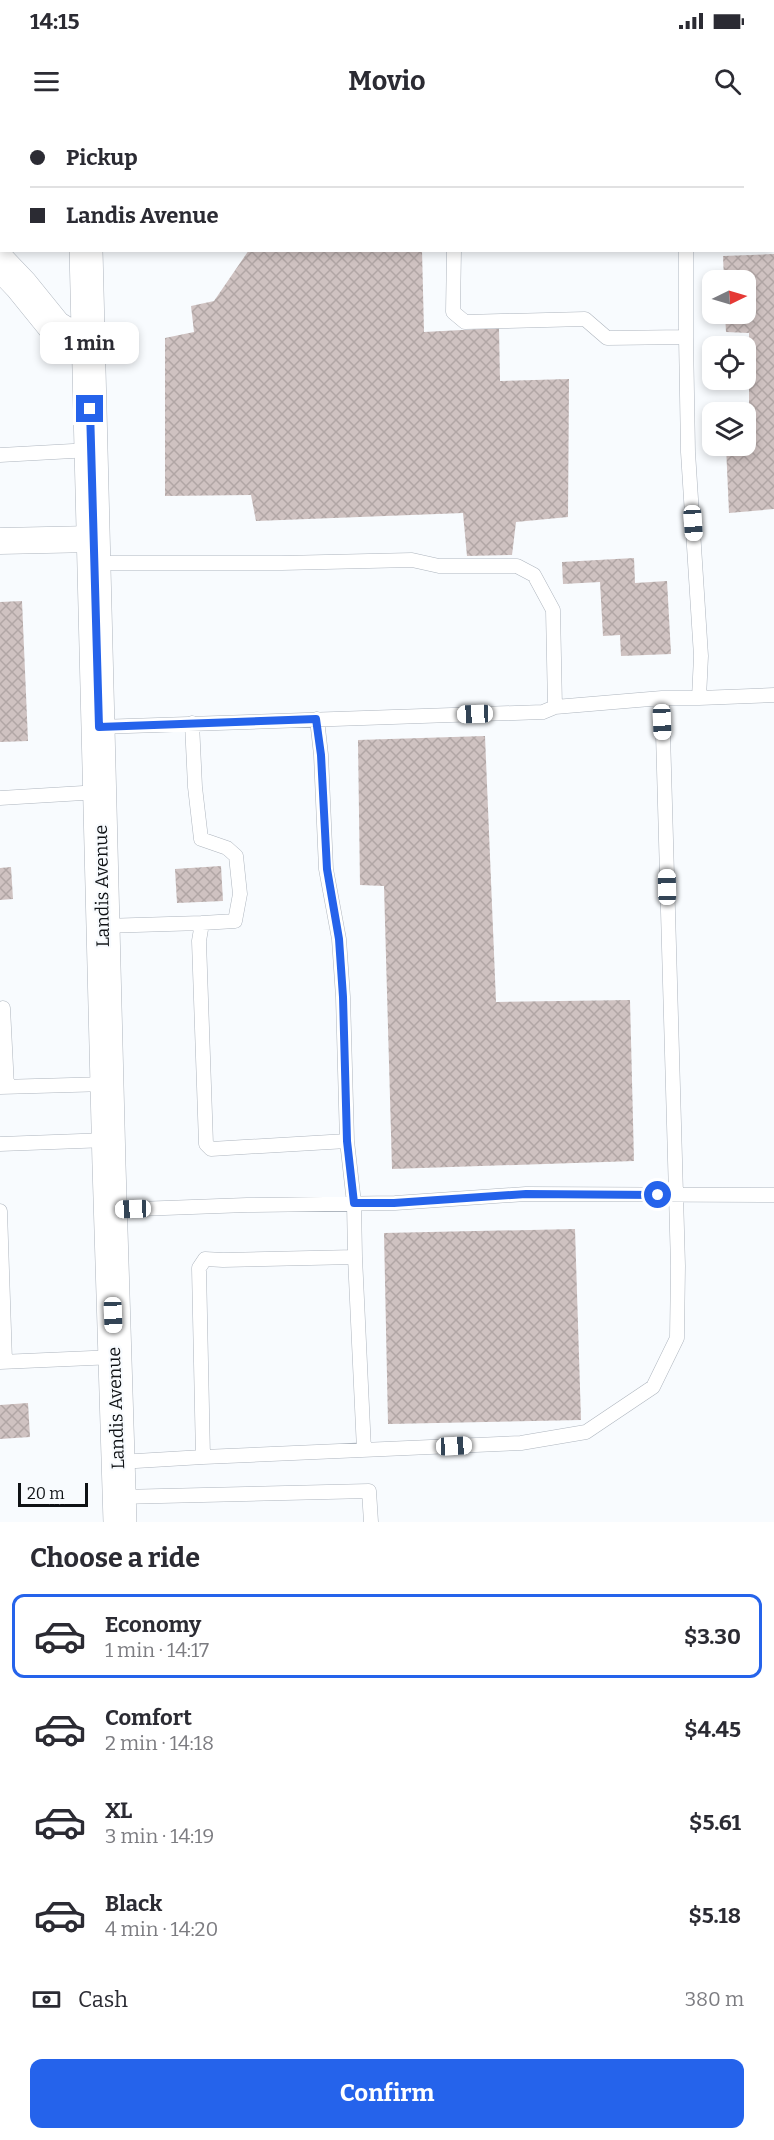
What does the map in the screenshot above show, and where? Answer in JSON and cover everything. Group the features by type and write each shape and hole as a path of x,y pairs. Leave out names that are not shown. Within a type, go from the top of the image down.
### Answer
{"main road":[{"name":"Landis Avenue","path":"86,252 119,1510"},
{"path":"0,263 55,327 87,347"}],"street":[{"path":"0,541 93,551"}],"lane":[{"path":"453,252 453,312 465,322 585,319 607,338 686,337"},
{"path":"686,252 688,452 701,656 699,698"},
{"path":"0,455 91,450"},
{"path":"93,551 282,563 412,560 439,566 517,566 534,575 553,610 555,707"},
{"path":"99,727 543,712 555,707 662,698 774,695"},
{"path":"118,1462 521,1443 586,1432 653,1387 677,1338 678,1266 662,698"},
{"path":"316,719 321,755 327,869 339,939 347,1141 354,1203 364,1450"},
{"path":"103,926 235,921 240,894 236,855 227,848 201,839 195,787 192,723"},
{"path":"0,798 100,792"},
{"path":"202,923 199,941 206,1144 211,1149 347,1141"},
{"path":"3,1008 3,1087 107,1084"},
{"path":"0,1144 108,1140"},
{"path":"110,1210 394,1203 526,1194 774,1194"},
{"path":"0,1211 3,1361 115,1357"},
{"path":"203,1457 199,1268 205,1259 355,1257"},
{"path":"119,1510 369,1491 371,1522"}],"building":[{"path":"248,252 422,252 424,332 499,328 500,381 569,379 568,517 516,522 512,555 467,556 463,513 256,521 251,495 165,496 165,338 194,332 191,306 214,301"},
{"path":"774,254 774,509 729,513 726,456 756,456 756,402 749,402 749,390 756,390 756,336 749,336 749,333 726,332 726,324 756,324 756,270 724,270 723,256"},
{"path":"634,558 635,583 667,581 671,654 621,656 620,635 603,636 600,582 563,584 562,562"},
{"path":"22,601 28,741 0,742 0,602"},
{"path":"485,736 496,1002 630,1000 634,1161 392,1169 384,886 360,885 358,740"},
{"path":"221,866 223,901 177,903 175,869"},
{"path":"11,867 13,899 0,900 0,868"},
{"path":"575,1229 581,1420 388,1424 384,1233"},
{"path":"28,1403 30,1437 0,1439 0,1405"}],"route":[{"path":"90,409 99,727 316,719 321,755 327,869 339,939 347,1141 354,1203 394,1203 526,1194 658,1195"}]}
